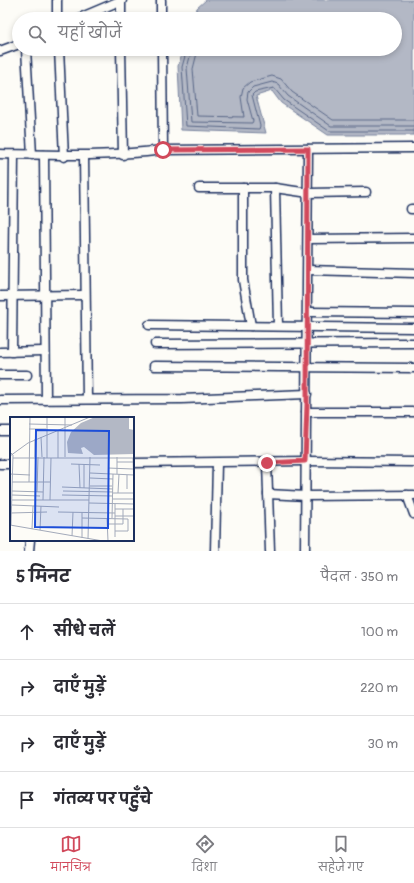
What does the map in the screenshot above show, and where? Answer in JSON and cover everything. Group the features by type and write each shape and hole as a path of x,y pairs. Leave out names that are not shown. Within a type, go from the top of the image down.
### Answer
{"street":[{"path":"57,0 57,12"},
{"path":"93,12 121,0 121,12"},
{"path":"161,0 161,12"},
{"path":"0,51 12,47"},
{"path":"26,56 32,155"},
{"path":"59,56 64,156"},
{"path":"121,56 123,155"},
{"path":"162,56 163,150"},
{"path":"0,154 84,156 123,155 163,150 414,148"},
{"path":"305,551 309,193 308,149"},
{"path":"12,352 11,296 14,155"},
{"path":"44,155 46,295 44,351 46,400"},
{"path":"84,156 84,295 87,399"},
{"path":"199,188 275,188 309,193 366,192"},
{"path":"243,188 243,280 251,326"},
{"path":"275,188 278,326"},
{"path":"308,239 414,238"},
{"path":"308,270 414,273"},
{"path":"0,296 84,295"},
{"path":"308,312 414,313"},
{"path":"149,325 414,328"},
{"path":"155,344 414,343"},
{"path":"0,352 44,351"},
{"path":"154,366 414,368"},
{"path":"0,375 27,375"},
{"path":"0,400 182,399 307,394"},
{"path":"306,412 414,412"},
{"path":"134,463 267,463 305,461 414,462"},
{"path":"215,551 217,463"},
{"path":"267,463 270,551"},
{"path":"268,494 306,496 411,495 414,514"},
{"path":"29,551 30,541"}],"water":[{"path":"206,0 414,0 414,135 328,135 281,103 272,91 256,96 266,133 181,130 178,66 182,56 402,56 402,12 196,12 197,8"}],"route":[{"path":"163,150 308,149 308,312 305,461 267,463"}]}
